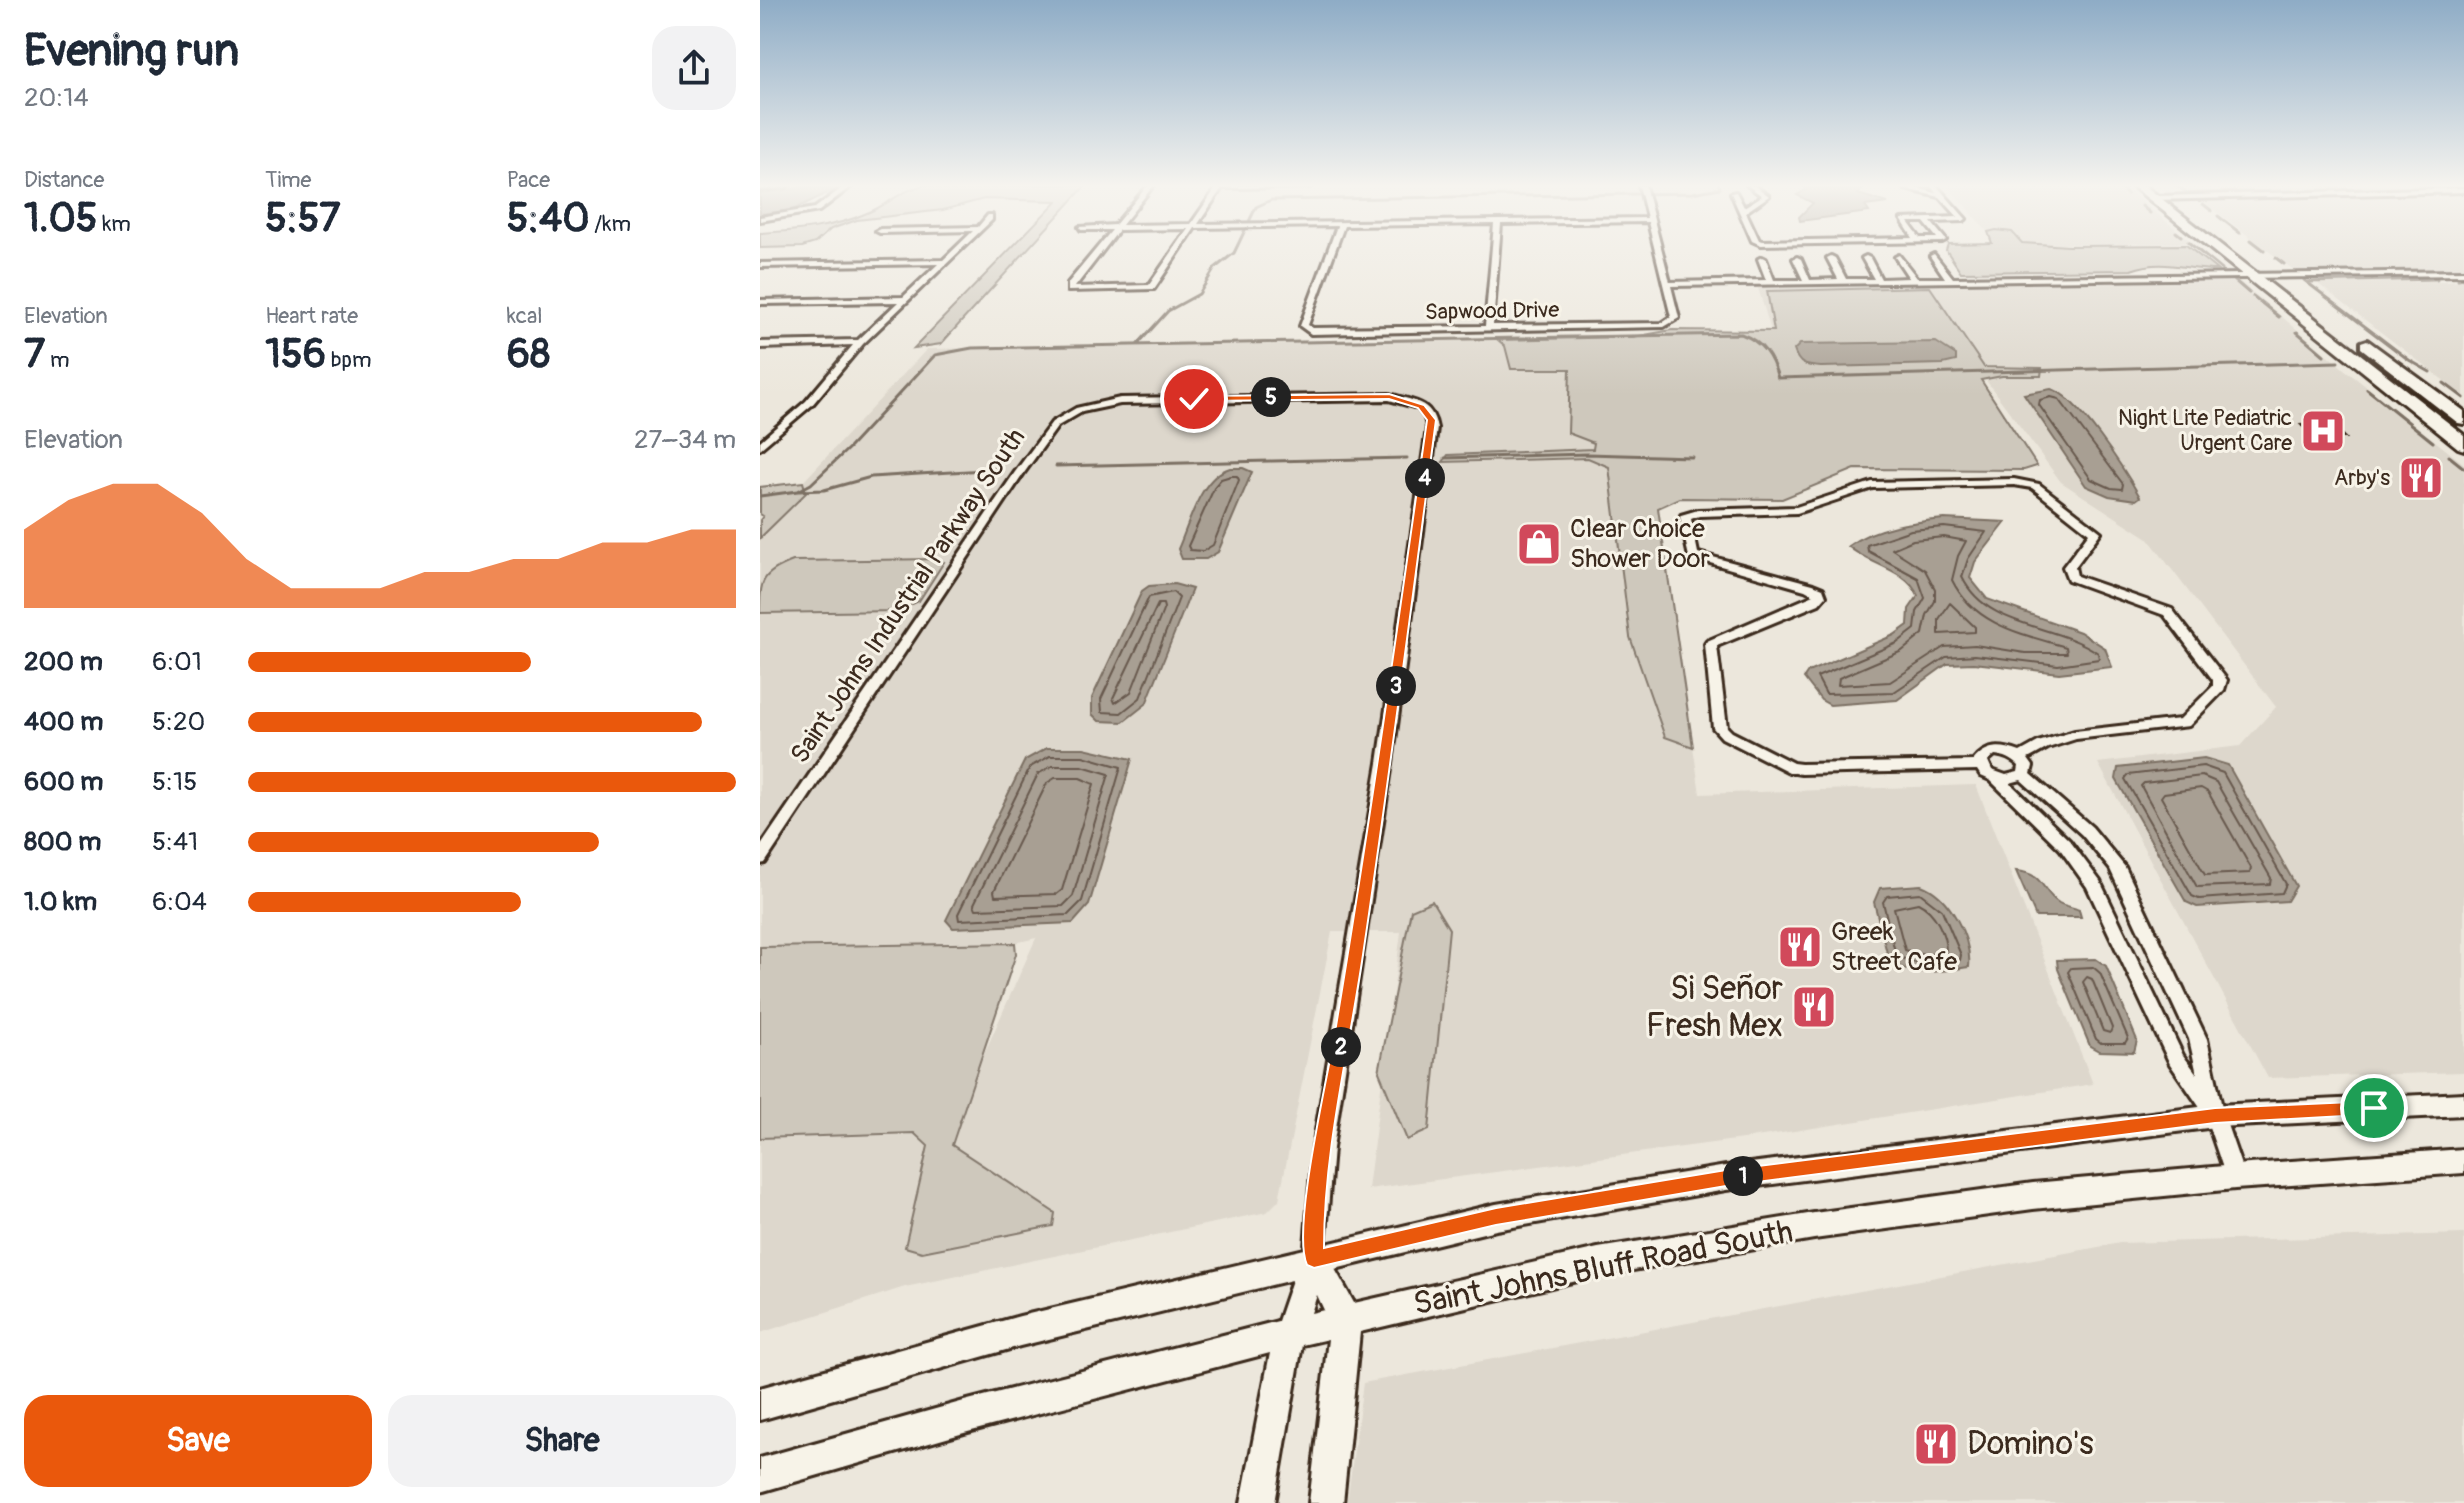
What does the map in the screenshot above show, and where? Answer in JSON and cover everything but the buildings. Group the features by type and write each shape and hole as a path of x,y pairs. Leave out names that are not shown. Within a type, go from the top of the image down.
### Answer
{"highway":[{"path":"2227,255 2464,444"},
{"path":"2248,255 2325,313"},
{"path":"2349,331 2464,419"}],"main road":[{"path":"760,1404 1020,1331 1496,1217 1726,1178 2215,1116 2464,1104"},
{"name":"Saint Johns Bluff Road South","path":"760,1475 964,1417 1289,1333 1598,1262 1705,1243 2021,1197 2235,1177 2464,1161"},
{"path":"1314,1259 1346,1320 1326,1503"},
{"path":"1258,1503 1289,1333 1314,1259"}],"street":[{"path":"760,446 809,403 860,342 952,255"},
{"path":"1095,255 1071,285 1075,291 1151,287 1173,255"},
{"name":"Sapwood Drive","path":"1330,255 1304,326 1311,331 1655,326 1673,322 1675,318 1667,284"},
{"path":"1489,329 1495,255"},
{"path":"1659,255 1667,284 2464,273"},
{"path":"1934,256 1950,279"},
{"path":"1899,257 1914,280"},
{"path":"1831,258 1843,281"},
{"path":"1866,258 1878,280"},
{"path":"1762,259 1771,282"},
{"path":"1797,259 1807,281"},
{"path":"760,265 945,262"},
{"path":"760,302 907,299"},
{"path":"760,345 860,342"},
{"name":"Saint Johns Industrial Parkway South","path":"760,859 1055,424 1079,410 1138,399 1389,397 1421,406 1432,420 1427,470 1361,922 1322,1149 1314,1221 1314,1259"},
{"path":"1980,765 1801,769 1789,767 1727,735 1720,728 1711,644 1815,601 1820,596 1819,591 1809,587 1693,555 1685,517 1698,513 1804,509 1872,485 2014,482 2035,486 2095,532 2069,567 2072,578 2168,612 2220,680 2219,687 2184,723 2075,735 2043,745 2013,780 1997,779"},
{"path":"2215,1116 2176,1059 2094,885 2065,845 1997,779 1986,773 1980,765 1982,756 1992,751 2007,752 2087,831 2117,867 2198,1039 2215,1116 2235,1177"}],"shaded area":[{"path":"1004,255 1022,255 941,344 914,348"},
{"path":"1950,255 2199,255 2217,270 2154,265 2131,270 1961,272"},
{"path":"2274,255 2464,255 2464,269 2299,274"},
{"path":"2464,280 2464,396 2317,283 2443,281"},
{"path":"2239,281 2464,464 2464,1072 2268,1078 2098,763 2240,746 2276,707 2148,538 2061,482 1982,375 1773,337 1758,288"},
{"path":"1930,287 1984,367 2042,368 2041,376 2002,376 1981,380 2037,466 2024,470 1855,469 1782,499 1680,498 1658,508 1693,747 1665,737 1630,637 1609,467 1588,458 1443,462 1448,455 1593,449 1594,443 1568,433 1570,369 1511,369 1505,346 1498,340 1633,337 1672,330 1774,331 1767,291"},
{"path":"1633,337 1700,794 1976,785 2093,1084 1750,1138 1368,1189 1401,932 1332,932 1279,1200 1267,1212 905,1287 760,1333 760,1130 954,1121 1036,938 1015,943 760,947 760,538 806,494 803,482 927,349"},
{"path":"803,482 806,493 760,538 760,520 763,516 760,514 760,487"},
{"path":"937,559 944,562 919,601 897,611 760,613 764,580 774,570 793,561"},
{"path":"1432,901 1449,929 1429,1130 1407,1140 1379,1072 1411,910"},
{"path":"1015,943 1016,954 952,1145 1055,1213 1053,1226 922,1252 905,1247 928,1146 914,1133 760,1138 760,947"},
{"path":"2464,1234 2464,1503 1347,1503 1363,1383 2120,1243"}],"water":[{"path":"1936,342 1956,355 1956,361 1943,364 1816,367 1801,362 1794,350 1800,344"},
{"path":"2051,389 2073,404 2086,419 2140,497 2136,500 2109,496 2086,486 2024,394"},
{"path":"1230,468 1252,472 1218,552 1206,559 1182,559 1178,549 1197,502 1211,481"},
{"path":"1944,519 2006,522 1975,562 1970,578 1987,599 2080,632 2105,648 2112,667 2059,673 1974,663 1947,664 1897,700 1830,705 1821,700 1804,678 1808,672 1894,635 1908,625 1909,609 1918,596 1905,579 1848,546 1881,530"},
{"path":"1174,584 1192,589 1146,704 1123,722 1099,721 1092,714 1092,698 1142,591 1149,586"},
{"path":"1047,748 1084,748 1132,759 1089,905 1073,923 953,928 946,920 1025,760"},
{"path":"2204,758 2228,765 2296,886 2287,901 2197,907 2186,902 2116,779 2118,768"},
{"path":"2016,871 2038,879 2053,898 2079,910 2081,917 2036,917"},
{"path":"1921,885 1941,898 1957,919 1967,943 1969,967 1918,971 1889,961 1874,902 1880,888"},
{"path":"2096,959 2106,966 2137,1040 2134,1052 2099,1051 2090,1046 2058,969 2057,960"}],"waterway":[{"path":"1137,345 1168,311 1199,294 1215,268 1231,255"},
{"path":"2204,255 2222,270"},
{"path":"2276,258 2284,264"},
{"path":"2458,279 2464,278"},
{"path":"2307,282 2437,279"},
{"path":"2234,280 2249,293"},
{"path":"2304,280 2409,360 2430,372"},
{"path":"2253,296 2279,317"},
{"path":"2297,332 2324,355"},
{"path":"1137,345 1741,334 1766,351 1778,378 2338,362"},
{"path":"760,496 798,491 811,484 850,447 935,355 972,348 1137,345"},
{"path":"2444,383 2464,398"},
{"path":"2367,389 2433,442"},
{"path":"1445,458 1587,454 1692,457"},
{"path":"2449,456 2464,468"},
{"path":"1056,466 1407,458"},
{"path":"799,491 824,490 871,477 1000,469"}],"place":[{"name":"Night Lite Pediatric Urgent Care","path":"2323,431"},
{"name":"Arby's","path":"2421,478"},
{"name":"Clear Choice Shower Door","path":"1539,544"},
{"name":"Greek Street Cafe","path":"1800,947"},
{"name":"Si Señor Fresh Mex","path":"1814,1007"},
{"name":"Domino's","path":"1936,1444"}],"route":[{"path":"1194,399 1389,397 1421,406 1432,420 1381,787 1322,1149 1314,1221 1314,1259 1496,1217 1726,1178 2215,1116 2374,1108"}]}
